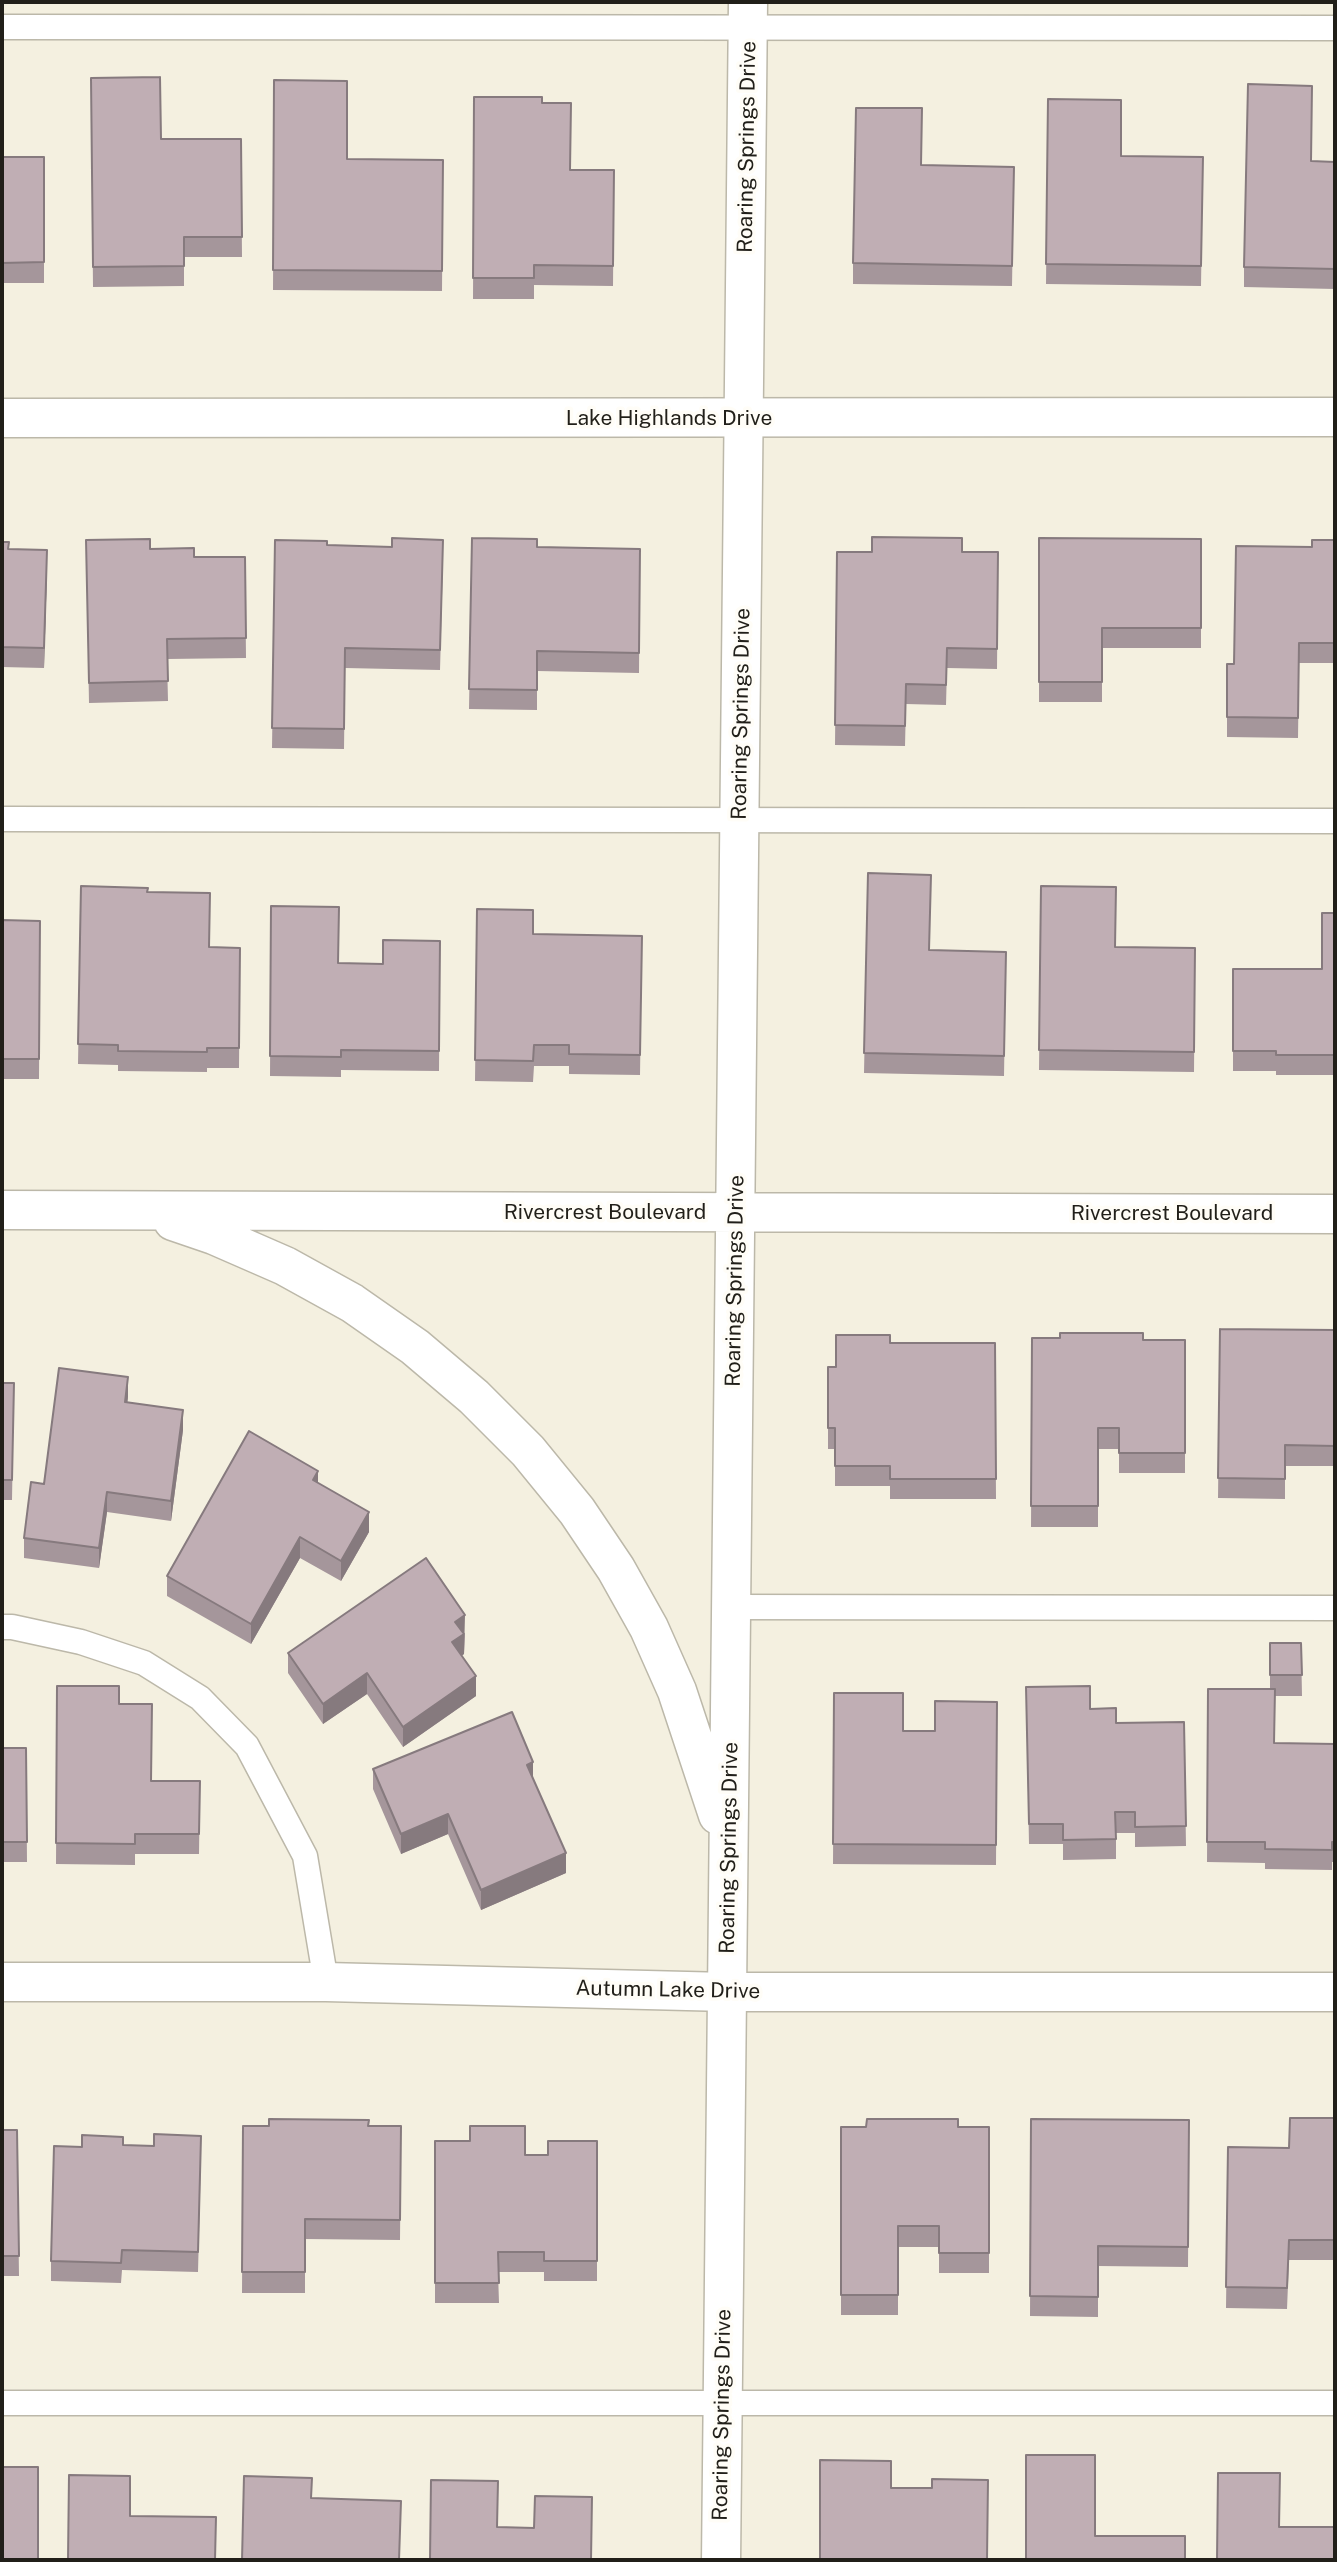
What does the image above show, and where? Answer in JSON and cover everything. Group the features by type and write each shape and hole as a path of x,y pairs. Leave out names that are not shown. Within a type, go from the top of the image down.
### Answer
{"street":[{"name":"Roaring Springs Drive","path":"721,2560 748,15"},
{"name":"Lake Highlands Drive","path":"2,418 1335,417"},
{"name":"Rivercrest Boulevard","path":"2,1210 1335,1214"},
{"path":"141,1210 249,1250 285,1266 352,1303 415,1347 474,1397 528,1451 577,1511 616,1569 649,1628 677,1691 729,1850"},
{"name":"Autumn Lake Drive","path":"2,1982 326,1982 727,1992 1335,1992"}],"lane":[{"path":"2,27 748,15 1335,28"},
{"path":"2,819 1335,821"},
{"path":"731,1607 1335,1608"},
{"path":"2,1627 81,1642 144,1663 200,1698 247,1746 305,1856 326,1982"},
{"path":"2,2403 1335,2403"}],"building":[{"path":"160,77 161,139 241,139 242,237 184,237 184,266 93,267 91,78"},
{"path":"274,80 347,81 347,159 443,160 442,271 273,270"},
{"path":"1248,84 1312,86 1311,161 1335,162 1335,269 1244,267"},
{"path":"474,97 542,97 542,103 571,103 570,170 614,170 613,266 534,265 534,278 473,278"},
{"path":"1048,99 1121,100 1121,156 1203,157 1201,266 1046,264"},
{"path":"856,108 922,108 921,165 1014,167 1012,266 853,263"},
{"path":"2,157 44,157 44,262 2,263"},
{"path":"872,537 962,538 962,552 998,552 997,649 947,648 946,685 906,684 905,726 835,725 837,552 872,552"},
{"path":"392,538 443,540 440,650 345,648 344,729 272,728 275,540 327,541 327,545 392,547"},
{"path":"472,538 537,539 537,547 640,549 639,653 537,651 537,690 469,689"},
{"path":"1039,538 1201,539 1201,628 1102,628 1102,682 1039,682"},
{"path":"150,539 150,549 194,548 194,557 245,557 246,638 167,639 168,681 89,683 86,540"},
{"path":"1312,540 1335,540 1335,643 1299,643 1298,718 1227,717 1227,664 1234,664 1236,546 1312,547"},
{"path":"2,542 9,542 8,549 47,550 44,648 2,647"},
{"path":"868,873 931,875 929,950 1006,952 1004,1056 864,1053"},
{"path":"81,886 148,888 147,892 210,893 209,947 240,948 239,1048 207,1048 207,1052 118,1051 118,1045 78,1044"},
{"path":"1041,886 1116,887 1115,947 1195,948 1194,1052 1039,1050"},
{"path":"271,906 339,907 338,963 383,964 383,940 440,941 439,1051 341,1050 341,1057 270,1056"},
{"path":"477,909 533,910 533,934 642,936 640,1055 569,1054 569,1045 534,1045 533,1061 475,1060"},
{"path":"1322,913 1335,913 1335,1055 1276,1055 1276,1051 1233,1051 1233,969 1322,969"},
{"path":"2,920 40,921 39,1059 2,1059"},
{"path":"1220,1329 1335,1330 1335,1446 1285,1445 1285,1479 1218,1478"},
{"path":"1060,1333 1143,1333 1143,1340 1185,1340 1185,1453 1119,1453 1119,1428 1098,1428 1098,1506 1031,1506 1032,1338 1060,1338"},
{"path":"836,1335 890,1335 890,1343 995,1343 996,1479 890,1479 890,1466 835,1466 835,1428 828,1428 828,1367 836,1367"},
{"path":"59,1368 128,1377 125,1402 183,1410 171,1501 107,1492 99,1548 24,1538 31,1482 44,1484"},
{"path":"2,1383 14,1383 12,1480 2,1480"},
{"path":"249,1431 318,1471 313,1480 369,1512 341,1561 300,1537 251,1624 167,1576"},
{"path":"426,1558 465,1615 455,1622 464,1634 452,1642 476,1676 403,1727 367,1673 323,1704 288,1653"},
{"path":"1270,1643 1301,1643 1302,1675 1270,1675"},
{"path":"57,1686 119,1686 119,1704 152,1704 151,1781 200,1781 199,1834 135,1834 135,1844 56,1843"},
{"path":"1090,1686 1090,1709 1116,1708 1116,1723 1184,1722 1186,1826 1135,1827 1135,1812 1115,1812 1116,1839 1063,1840 1063,1824 1029,1824 1026,1687"},
{"path":"1208,1689 1275,1689 1274,1743 1335,1744 1335,1842 1332,1842 1332,1850 1265,1849 1265,1842 1207,1842"},
{"path":"834,1693 903,1693 903,1731 935,1731 935,1701 997,1702 996,1845 833,1844"},
{"path":"512,1712 533,1762 527,1765 566,1853 481,1890 448,1814 401,1834 373,1769"},
{"path":"2,1748 26,1748 27,1842 2,1842"},
{"path":"1290,2118 1335,2118 1335,2240 1289,2240 1287,2288 1226,2287 1228,2147 1289,2148"},
{"path":"269,2119 369,2120 368,2126 401,2126 400,2220 305,2219 305,2272 242,2272 243,2126 269,2126"},
{"path":"867,2119 958,2119 958,2127 989,2127 989,2253 939,2253 939,2226 898,2226 898,2295 841,2295 841,2127 866,2127"},
{"path":"1031,2119 1189,2120 1188,2247 1098,2246 1098,2297 1030,2296"},
{"path":"470,2126 525,2126 525,2155 548,2155 548,2141 597,2141 597,2261 544,2261 544,2252 498,2252 499,2283 435,2283 435,2141 470,2141"},
{"path":"2,2130 17,2130 19,2256 2,2256"},
{"path":"154,2134 201,2136 198,2252 122,2250 121,2263 51,2261 54,2146 82,2147 82,2135 123,2137 123,2145 154,2146"},
{"path":"1026,2455 1095,2455 1095,2536 1185,2536 1185,2560 1026,2560"},
{"path":"820,2460 891,2461 891,2488 932,2488 932,2479 988,2480 987,2560 820,2560"},
{"path":"2,2467 38,2467 38,2560 2,2560"},
{"path":"1218,2473 1280,2473 1279,2527 1335,2527 1335,2560 1217,2560"},
{"path":"69,2475 130,2476 130,2516 216,2517 215,2560 68,2560"},
{"path":"244,2476 312,2478 311,2498 401,2501 399,2560 242,2560"},
{"path":"431,2480 498,2481 497,2527 534,2528 535,2496 592,2497 591,2560 430,2560"}]}
